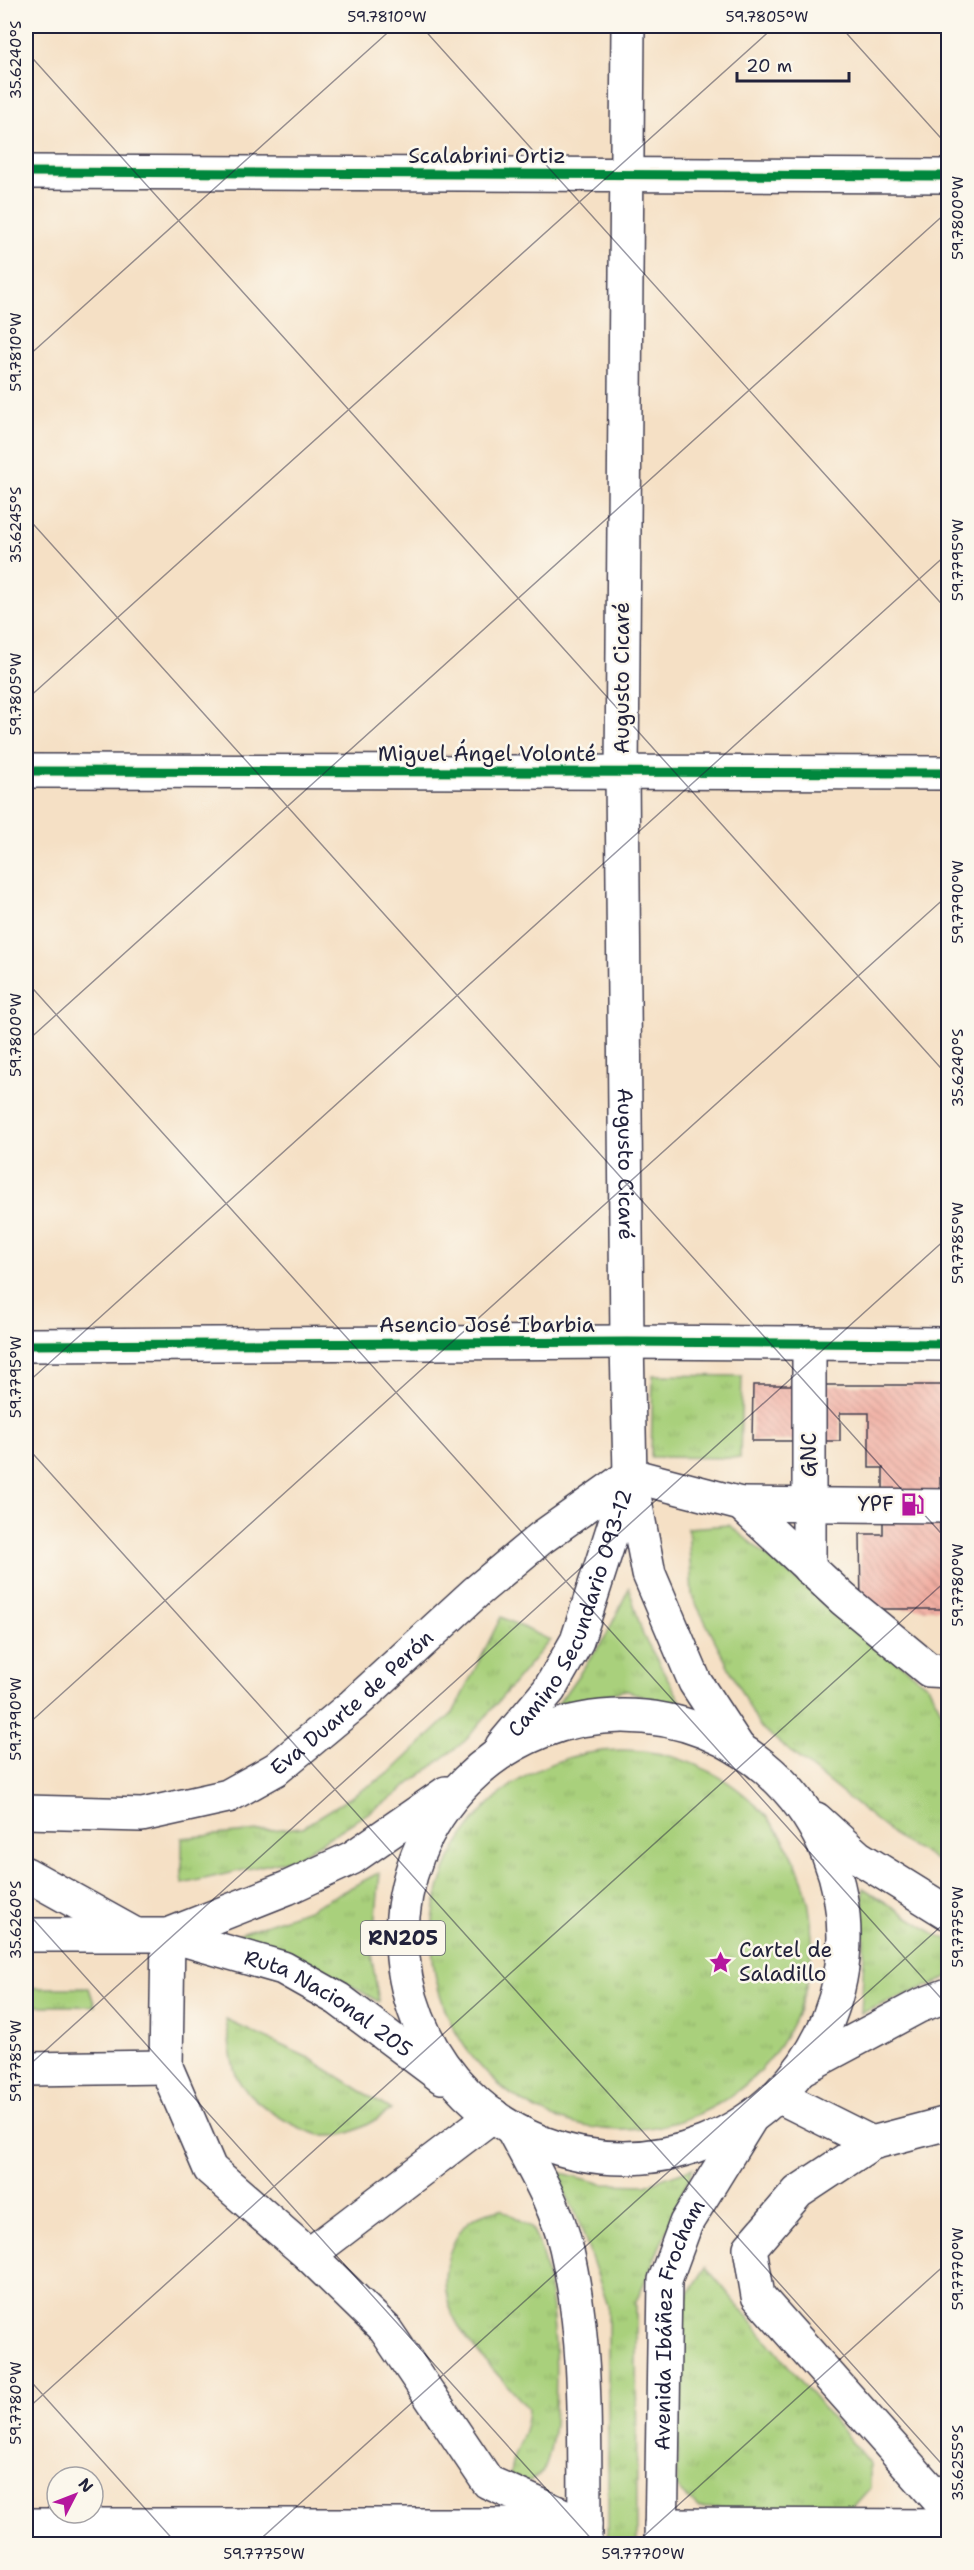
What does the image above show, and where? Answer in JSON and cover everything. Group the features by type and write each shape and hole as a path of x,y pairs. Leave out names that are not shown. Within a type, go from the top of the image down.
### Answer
{"main road":[{"name":"Augusto Cicaré","path":"628,26 625,174 622,772 630,1474"},
{"name":"Scalabrini Ortiz","path":"26,172 948,176"},
{"name":"Miguel Ángel Volonté","path":"26,771 948,773"},
{"name":"Asencio José Ibarbia","path":"26,1345 627,1342 948,1344"},
{"name":"GNC","path":"809,1343 809,1568"},
{"path":"630,1474 741,1504 948,1506"},
{"name":"Camino Secundario 093-12","path":"630,1474 649,1574 695,1682 739,1749"},
{"name":"Camino Secundario 093-12","path":"494,1755 549,1690 577,1641 630,1474"},
{"name":"Eva Duarte de Perón","path":"26,1812 142,1815 228,1796 276,1769 353,1706 476,1592 541,1538 630,1474"},
{"path":"741,1504 809,1568 929,1670 948,1671"},
{"name":"Ruta Nacional 205","path":"168,1935 287,1888 352,1858 465,1780 494,1755 552,1726 616,1715 680,1723 739,1749 773,1774 801,1805 858,1857 948,1913"},
{"name":"Ruta Nacional 205","path":"465,1780 423,1838 402,1907 404,1978 430,2046 493,2116"},
{"name":"Ruta Nacional 205","path":"26,1935 168,1935 284,1968 338,1999 493,2116 571,2153 633,2159 694,2148 749,2121 778,2096 802,2068 834,2006 844,1936 833,1868 801,1805"},
{"path":"26,1874 136,1935"},
{"path":"168,1935 166,2067 210,2169 309,2254 385,2329 488,2482 585,2535"},
{"name":"Ruta Nacional 205","path":"802,2068 919,2006 948,1995"},
{"path":"26,2069 166,2067"},
{"path":"778,2096 873,2143"},
{"path":"309,2254 493,2116 549,2197 566,2246 582,2340 585,2535"},
{"name":"Avenida Ibáñez Frocham","path":"661,2535 665,2280 686,2223 749,2121"},
{"path":"948,2123 873,2143 798,2192 750,2248 758,2296 948,2510"},
{"path":"26,2525 585,2535"},
{"path":"661,2535 948,2526"}],"green space":[{"path":"653,1375 742,1376 740,1458 651,1457"},
{"path":"729,1525 929,1687 948,1723 948,1867 900,1840 759,1726 692,1596 688,1528"},
{"path":"629,1588 643,1635 685,1709 625,1690 555,1708 606,1636"},
{"path":"501,1617 550,1640 465,1741 389,1800 296,1858 182,1884 182,1838 303,1827 391,1772 453,1713"},
{"path":"622,1750 659,1754 695,1764 712,1772 743,1793 769,1819 790,1850 798,1867 808,1903 812,1940 808,1977 798,2013 790,2030 769,2061 743,2087 712,2108 695,2116 659,2126 622,2130 585,2126 549,2116 532,2108 501,2087 475,2061 454,2030 446,2013 436,1977 432,1940 436,1903 446,1867 454,1850 475,1819 501,1793 532,1772 549,1764 585,1754"},
{"path":"380,1872 372,1960 379,2002 303,1958 238,1934 308,1910"},
{"path":"863,1888 937,1935 948,1939 948,1978 861,2013 864,1955"},
{"path":"26,1988 89,1988 95,2006 26,2006"},
{"path":"226,2020 309,2058 391,2110 362,2127 331,2136 306,2131 277,2116 251,2096 236,2075"},
{"path":"693,2168 636,2302 637,2544 608,2544 608,2306 577,2216 554,2171 604,2184 645,2185"},
{"path":"501,2209 532,2229 541,2249 552,2312 556,2387 550,2450 543,2471 524,2484 510,2478 513,2459 525,2428 528,2409 480,2355 454,2317 447,2296 445,2273 455,2239 464,2226 476,2217"},
{"path":"706,2267 870,2464 870,2488 853,2507 698,2508 676,2487 682,2304"}],"building":[{"name":"YPF","path":"753,1385 948,1385 948,1477 940,1477 940,1530 948,1530 948,1609 861,1609 860,1534 883,1534 883,1468 869,1468 869,1413 840,1413 840,1441 752,1441"}],"cycle path":[{"path":"26,172 948,176"},
{"path":"26,771 948,773"},
{"path":"26,1345 627,1342 948,1344"}],"place":[{"name":"YPF","path":"912,1504"},
{"name":"Cartel de Saladillo","path":"721,1962"}]}
